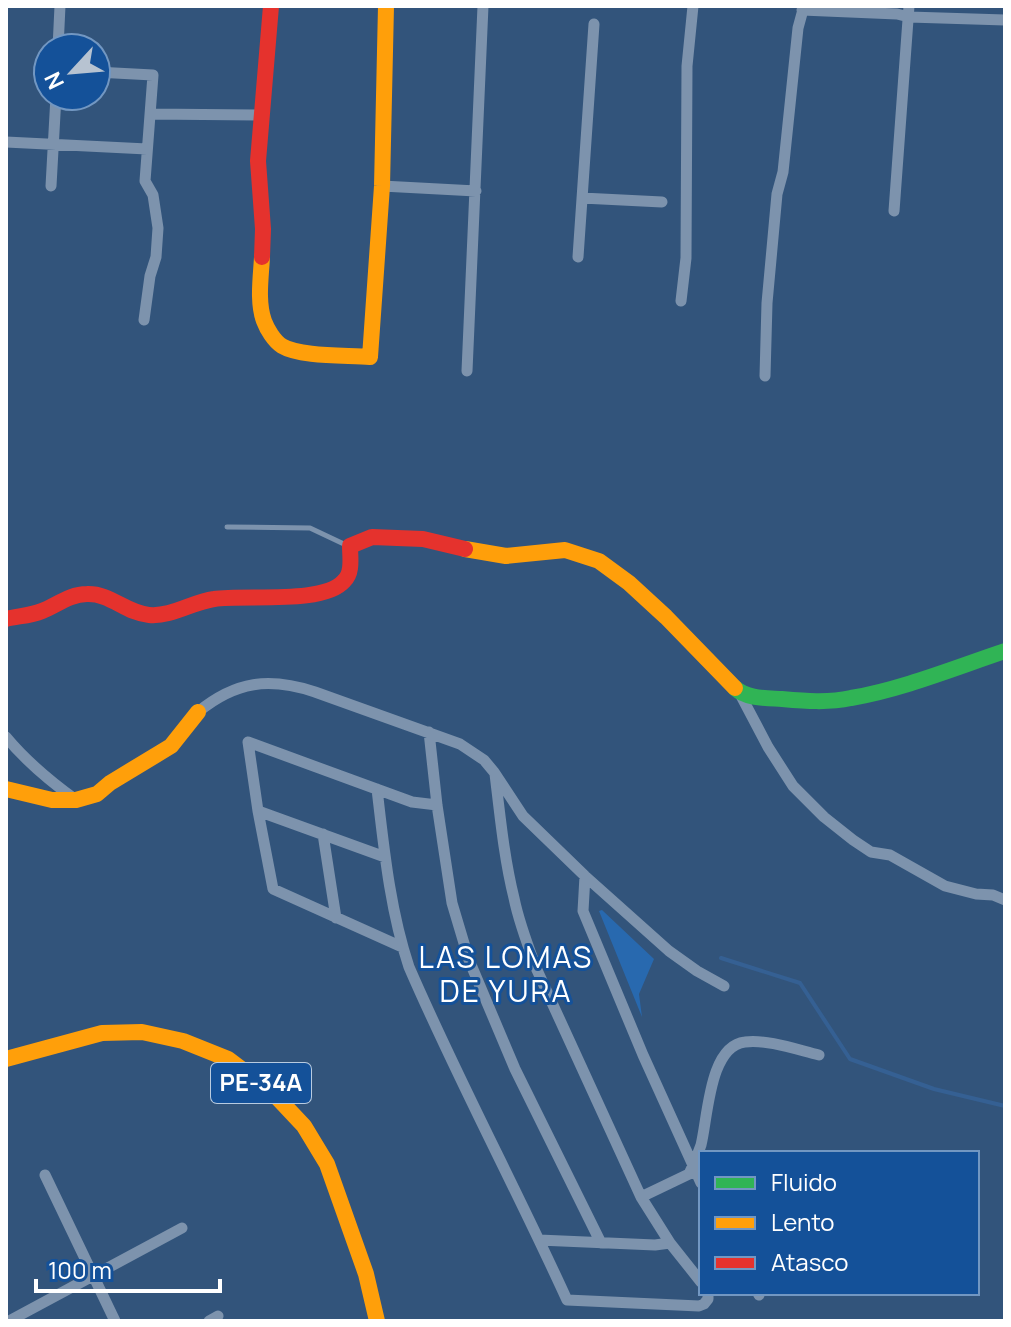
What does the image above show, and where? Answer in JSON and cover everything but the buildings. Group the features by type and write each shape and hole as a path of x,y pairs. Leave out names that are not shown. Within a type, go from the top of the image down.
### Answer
{"main road":[{"path":"271,6 258,161 263,229 260,292 263,319 280,345 296,352 370,357 382,186 386,6"},
{"path":"6,619 29,615 84,594 105,595 145,615 157,616 215,598 263,598 331,591 345,581 350,546 372,537 423,539 506,556 565,550 599,561 666,617 739,692 760,698 848,699 890,689 1005,651"},
{"path":"6,789 52,800 76,800 97,794 171,746 198,712"},
{"name":"PE-34A","path":"6,1059 102,1033 142,1032 183,1041 228,1059 272,1092 304,1126 327,1164 366,1274 377,1321"}],"street":[{"path":"59,32 60,6"},
{"path":"467,371 483,6"},
{"path":"681,301 686,258 687,66 693,6"},
{"path":"765,376 767,303 777,194 783,172 798,28 803,8 1005,20"},
{"path":"894,211 909,12"},
{"path":"578,257 594,24"},
{"path":"112,73 153,75 145,181 153,195 158,228 144,320"},
{"path":"51,186 55,112"},
{"path":"150,114 262,115"},
{"path":"6,142 147,149"},
{"path":"382,186 476,191"},
{"path":"582,198 662,202"},
{"path":"198,712 230,691 249,685 278,683 304,689 460,744 484,760 523,816 585,876 676,956 724,986"},
{"path":"739,692 793,786 853,840 871,852 890,855 945,886 1005,900"},
{"path":"429,732 452,903 473,970 515,1069 601,1243"},
{"path":"6,737 46,777 76,800"},
{"path":"402,947 273,889 248,742 412,802 437,805"},
{"path":"494,772 514,898 537,970 641,1197 670,1243 699,1278"},
{"path":"377,789 385,857 402,947 421,996 567,1300 699,1306 704,1304 708,1295"},
{"path":"258,811 385,857"},
{"path":"323,834 336,918"},
{"path":"585,876 583,911 699,1179"},
{"path":"641,1197 689,1174 701,1146 711,1090 726,1051 744,1042 753,1042 819,1055"},
{"path":"45,1175 115,1321"},
{"path":"9,1321 182,1228"},
{"path":"539,1240 670,1243"}],"lane":[{"path":"227,527 310,528 350,546"}],"shaded area":[{"path":"602,910 654,959 639,994 642,1017 599,911"}],"waterway":[{"path":"721,958 800,983 850,1059 934,1089 1005,1106"}],"traffic: fast":[{"path":"735,688 745,694 764,698 842,700 909,684 1005,651"}],"traffic: slow":[{"path":"262,257 262,314 279,344 290,350 312,354 370,357 382,186 386,6"},
{"path":"465,549 506,556 565,550 599,561 666,617 735,688"},
{"path":"6,789 52,800 76,800 97,794 171,746 198,712"},
{"path":"6,1059 102,1033 142,1032 183,1041 228,1059 272,1092 304,1126 327,1164 366,1274 377,1321"}],"traffic: jam":[{"path":"262,257 258,161 271,6"},
{"path":"6,619 38,613 81,594 103,597 133,611 157,615 214,599 319,593 334,588 347,578 350,546 372,537 423,539 465,549"}],"district":[{"name":"LAS LOMAS DE YURA","path":"506,975"}]}
